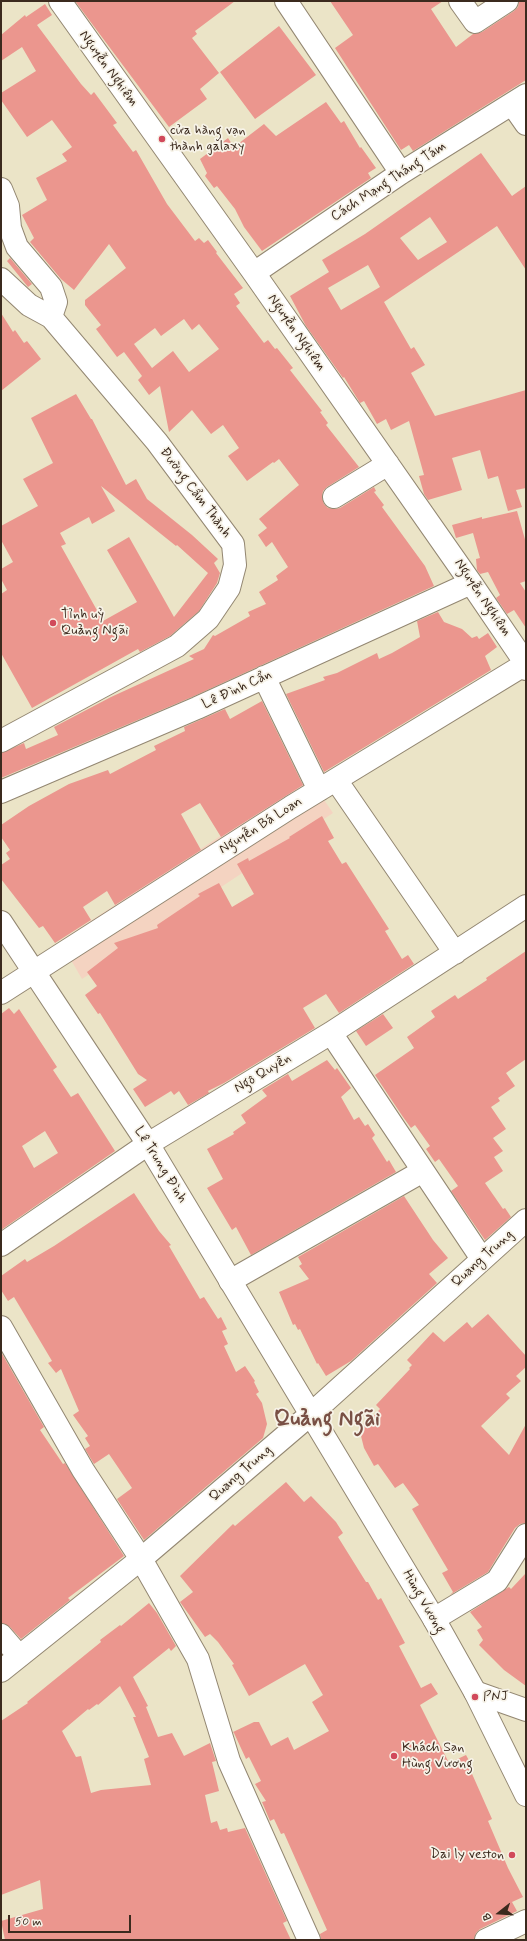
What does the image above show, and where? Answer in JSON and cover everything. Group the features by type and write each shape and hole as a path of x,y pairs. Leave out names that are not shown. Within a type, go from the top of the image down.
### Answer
{"street":[{"name":"Nguyễn Nghiêm","path":"60,1 254,273 524,660"},
{"path":"286,1 401,173"},
{"path":"460,1 475,22 507,1"},
{"name":"Cách Mạng Tháng Tám","path":"254,273 401,173 519,99"},
{"path":"519,99 526,124"},
{"path":"1,189 8,206 10,228 17,247 51,287 56,302 51,317"},
{"name":"Đường Cẩm Thành","path":"1,279 29,305 51,317 157,442 233,544 235,565 229,588 208,619 177,646 1,741"},
{"path":"334,497 388,464"},
{"name":"Lê Đình Cẩn","path":"1,792 264,678 471,583"},
{"name":"Nguyễn Bá Loan","path":"1,993 524,660"},
{"path":"264,678 327,785 455,953"},
{"name":"Ngô Quyền","path":"1,1245 148,1144 331,1033 526,906"},
{"name":"Lê Trung Đình","path":"1,922 148,1144 311,1414"},
{"path":"331,1033 482,1260"},
{"path":"230,1281 423,1171"},
{"name":"Quang Trung","path":"1,1671 141,1559 311,1414 526,1220"},
{"path":"1,1327 83,1470 141,1559 198,1659 229,1761 309,1940"},
{"name":"Hùng Vương","path":"311,1414 434,1619 475,1692 526,1795"},
{"path":"434,1619 497,1581 526,1535"},
{"path":"1,1635 19,1656"},
{"path":"475,1692 526,1710"},
{"path":"486,1940 526,1921"}],"shaded area":[{"path":"309,778 333,813 82,979 60,941"}],"building":[{"path":"75,1 235,1 195,31 197,34 192,38 219,73 200,89 207,99 169,127"},
{"path":"330,1 443,1 431,9 456,47 473,34 482,32 514,11 518,7 519,1 526,1 526,80 413,151 409,145 401,150 335,48 353,35"},
{"path":"45,4 52,15 37,25 81,84 91,95 94,92 117,123 113,125 133,152 136,150 167,204 195,241 199,238 204,243 208,240 217,252 216,253 243,288 234,294 240,303 236,306 264,343 268,340 275,349 277,348 293,368 290,370 322,411 320,412 328,423 326,425 359,467 323,491 322,497 324,504 328,508 340,508 374,487 376,491 374,492 384,505 382,507 425,566 434,586 192,697 1,778 1,753 24,743 26,749 58,735 54,727 111,697 194,659 189,656 204,649 213,635 215,636 250,616 248,612 266,604 259,592 278,580 276,576 288,567 272,542 266,547 258,535 267,528 259,519 299,485 279,459 247,481 228,456 239,448 223,425 211,434 192,410 169,432 160,386 149,395 138,380 142,376 124,352 117,357 96,329 101,325 85,305 85,300 126,268 109,244 74,290 61,279 30,242 34,238 22,215 47,200 36,178 67,161 62,154 72,147 52,120 27,137 1,100 1,93 36,71 22,47 1,61 1,35 25,15 26,17","holes":["184,319 192,330 199,324 219,349 189,372 173,351 152,368 134,344 155,328 161,336"]},
{"path":"279,26 316,75 255,119 220,72"},
{"path":"326,102 341,123 344,121 360,148 361,147 376,168 368,173 371,178 262,251 244,227 235,209 217,186 214,188 205,176 207,173 200,159 228,138 234,147 264,124 276,136"},
{"path":"481,153 512,196 526,186 526,270 497,226 384,302 411,349 414,347 425,365 411,373 435,416 526,390 526,488 516,490 522,507 508,511 498,476 488,479 480,450 452,458 462,490 428,500 424,494 419,476 424,475 409,421 391,430 386,419 377,424 364,401 360,403 344,377 343,378 306,326 290,296 329,272 322,260 365,234","holes":["430,217 447,242 418,260 400,238","368,265 380,287 341,310 328,288"]},
{"path":"10,258 32,284 28,287 7,261"},
{"path":"1,313 13,332 15,330 24,343 27,341 41,359 1,391"},
{"path":"76,394 92,419 126,485 136,479 147,499 192,535 218,559 214,563 220,573 217,583 199,611 170,636 140,652 138,649 32,708 1,653 1,594 7,590 1,579 1,569 13,562 1,540 1,526 38,506 23,479 53,463 31,418","holes":["101,486 176,546 177,545 208,573 174,617 129,537 107,550 137,602 103,621 61,546 66,544 60,533 89,517 92,524 115,511"]},
{"path":"517,511 526,543 526,581 520,583 526,592 526,628 514,610 507,614 496,598 500,595 488,572 480,574 477,570 476,559 480,558 473,533 456,538 452,525 482,517 482,519"},
{"path":"438,612 444,622 462,629 472,638 477,636 479,639 488,633 497,647 485,656 491,670 324,772 286,694 325,680 323,677 337,673 377,653 379,659 392,653 420,637 417,621"},
{"path":"262,701 303,785 221,837 200,803 181,814 201,850 115,905 107,891 83,907 91,920 55,943 43,926 39,928 1,879 1,865 10,859 6,853 10,850 1,837 1,825 29,806 69,784 108,770 110,774 156,750 154,746 185,731 184,727 225,709 230,719"},
{"path":"322,816 334,838 328,841 342,864 346,862 389,929 385,931 402,959 408,955 414,964 339,1013 326,994 303,1008 315,1028 224,1083 208,1091 209,1093 188,1105 179,1091 174,1095 171,1091 145,1107 133,1089 147,1080 138,1074 100,1013 98,1014 85,995 97,986 87,972 118,948 114,943 158,928 157,925 200,896 198,894 219,883 232,907 254,894 237,864 248,858 249,861 290,838 289,837"},
{"path":"526,951 526,1059 506,1073 515,1086 498,1098 500,1101 491,1107 506,1129 493,1138 503,1151 494,1157 503,1171 485,1183 503,1209 505,1208 511,1217 485,1240 451,1191 458,1186 439,1159 435,1162 426,1149 430,1146 415,1125 411,1128 375,1075 414,1048 407,1037 435,1017 431,1011 455,995 458,999 487,980 486,978"},
{"path":"9,1008 14,1014 19,1009 57,1067 53,1070 71,1097 78,1093 115,1151 1,1230 1,1014","holes":["45,1131 58,1153 34,1168 22,1146"]},
{"path":"383,1014 393,1028 366,1046 356,1031"},
{"path":"327,1060 335,1070 337,1068 351,1088 341,1097 354,1120 359,1117 365,1126 368,1124 375,1135 372,1138 387,1162 389,1160 396,1172 251,1255 236,1227 232,1230 207,1188 223,1179 207,1149 234,1134 233,1132 246,1123 241,1115 267,1096 262,1090 288,1074 292,1081"},
{"path":"134,1193 159,1231 171,1245 169,1246 200,1299 204,1297 218,1319 221,1317 227,1329 222,1331 228,1344 224,1346 236,1372 245,1366 255,1381 254,1382 259,1392 256,1394 262,1403 267,1424 263,1438 144,1540 117,1499 132,1488 109,1454 94,1464 85,1449 90,1446 85,1438 88,1436 73,1415 79,1411 61,1369 56,1373 48,1363 52,1361 14,1297 8,1301 1,1290 1,1276 25,1259 27,1262 54,1246"},
{"path":"404,1196 433,1240 448,1258 429,1274 437,1283 351,1361 326,1376 318,1363 317,1364 300,1329 298,1330 295,1324 293,1325 279,1292 309,1279 299,1266 302,1264 298,1257"},
{"path":"488,1314 526,1356 526,1367 516,1376 521,1381 506,1394 510,1398 481,1426 509,1455 526,1424 526,1523 520,1524 515,1528 488,1572 450,1595 453,1592 442,1573 448,1570 412,1509 419,1505 403,1483 395,1488 378,1464 374,1466 364,1448 358,1424 367,1423 380,1409 376,1405 410,1369 409,1368 412,1365 407,1360 433,1332 444,1342 467,1322 472,1328"},
{"path":"1,1352 44,1427 40,1430 63,1464 65,1463 124,1556 68,1598 70,1600 21,1639 10,1627 1,1623"},
{"path":"286,1482 304,1502 311,1496 336,1522 343,1533 338,1537 366,1582 368,1582 378,1600 381,1598 405,1643 399,1646 421,1688 431,1683 438,1694 420,1705 449,1763 466,1755 472,1766 469,1767 492,1819 488,1821 508,1868 523,1897 512,1902 517,1911 480,1929 476,1933 474,1940 321,1940 320,1934 327,1930 284,1833 281,1834 274,1819 270,1821 262,1802 266,1801 255,1784 261,1781 249,1757 246,1759 233,1732 254,1722 259,1722 271,1746 288,1737 294,1750 329,1731 312,1702 323,1695 305,1664 249,1696 232,1665 234,1664 218,1642 210,1634 205,1637 180,1602 193,1592 180,1576 233,1524 235,1526"},
{"path":"526,1573 526,1686 504,1670 479,1645 483,1640 477,1630 482,1627 470,1612 509,1587 511,1589"},
{"path":"149,1603 157,1613 176,1646 171,1651 169,1648 133,1677 148,1706 146,1707 158,1737 172,1733 184,1756 210,1743 216,1761 212,1762 219,1791 205,1795 211,1823 217,1821 220,1830 227,1828 228,1832 245,1828 287,1921 283,1923 291,1940 5,1940 1,1921 43,1909 40,1880 1,1895 1,1721 28,1703 27,1702 101,1642 100,1640 120,1625 121,1626","holes":["120,1686 136,1717 133,1717 149,1757 144,1759 151,1785 101,1790 91,1793 81,1756 76,1757 62,1731 88,1709 89,1710 97,1704 98,1705"]}],"place":[{"name":"cửa hàng vạn thành galaxy","path":"162,139"},
{"name":"Tỉnh uỷ Quảng Ngãi","path":"53,623"},
{"name":"PNJ","path":"475,1697"},
{"name":"Khách Sạn Hùng Vương","path":"394,1756"},
{"name":"Dai ly veston","path":"512,1855"}],"district":[{"name":"Quảng Ngãi","path":"327,1420"}]}
